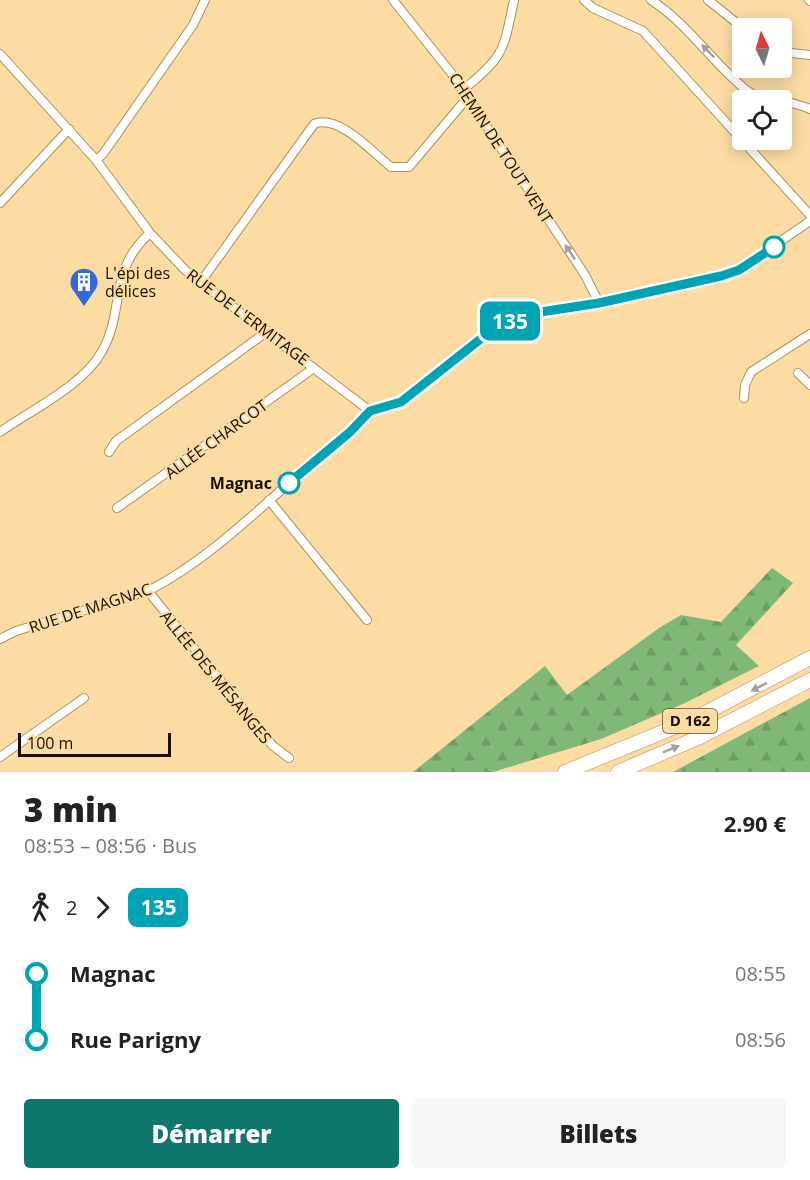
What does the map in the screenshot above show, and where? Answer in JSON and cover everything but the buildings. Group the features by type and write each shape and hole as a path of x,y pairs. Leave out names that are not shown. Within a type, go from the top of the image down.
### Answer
{"main road":[{"name":"D 162","path":"565,772 692,720 810,658"},
{"name":"D 162","path":"618,772 700,737 810,680"}],"street":[{"path":"96,160 104,154 193,25 205,0"},
{"name":"CHEMIN DE TOUT VENT","path":"393,0 406,13 466,94 597,293 599,303"},
{"path":"200,283 314,124 326,121 339,125 391,167 401,169 410,167 503,50 514,0"},
{"path":"584,0 593,8 643,31 810,215"},
{"path":"651,0 674,15 746,90 798,103 810,109"},
{"path":"708,0 732,19"},
{"path":"792,53 810,55"},
{"name":"RUE DE L'ERMITAGE","path":"0,54 96,160 150,233 200,283 370,411"},
{"path":"0,203 69,129"},
{"path":"370,411 401,402 474,343 506,322 542,311 599,303 739,270 810,221"},
{"path":"0,432 79,378 94,365 109,335 127,260 150,233"},
{"path":"110,452 116,441 268,332"},
{"path":"744,398 745,385 751,372 810,334"},
{"name":"ALLÉE CHARCOT","path":"117,508 314,368"},
{"path":"798,372 810,385"},
{"name":"RUE DE MAGNAC","path":"0,639 16,631 148,591 188,567 350,432 370,411"},
{"path":"269,500 367,620"},
{"name":"ALLÉE DES MÉSANGES","path":"148,591 273,746 289,758"},
{"path":"0,757 84,698"}],"green space":[{"path":"772,568 793,583 736,645 759,666 685,703 601,739 493,772 413,772 545,666 567,695 659,628 681,615 721,622"},
{"path":"810,698 810,772 673,772"}],"bus line":[{"name":"135","path":"289,483 350,432 370,411 401,402 497,326 534,313 599,303 721,276 739,270 774,247"}],"place":[{"name":"L'épi des délices","path":"84,308"},
{"name":"Magnac","path":"289,483"}]}
